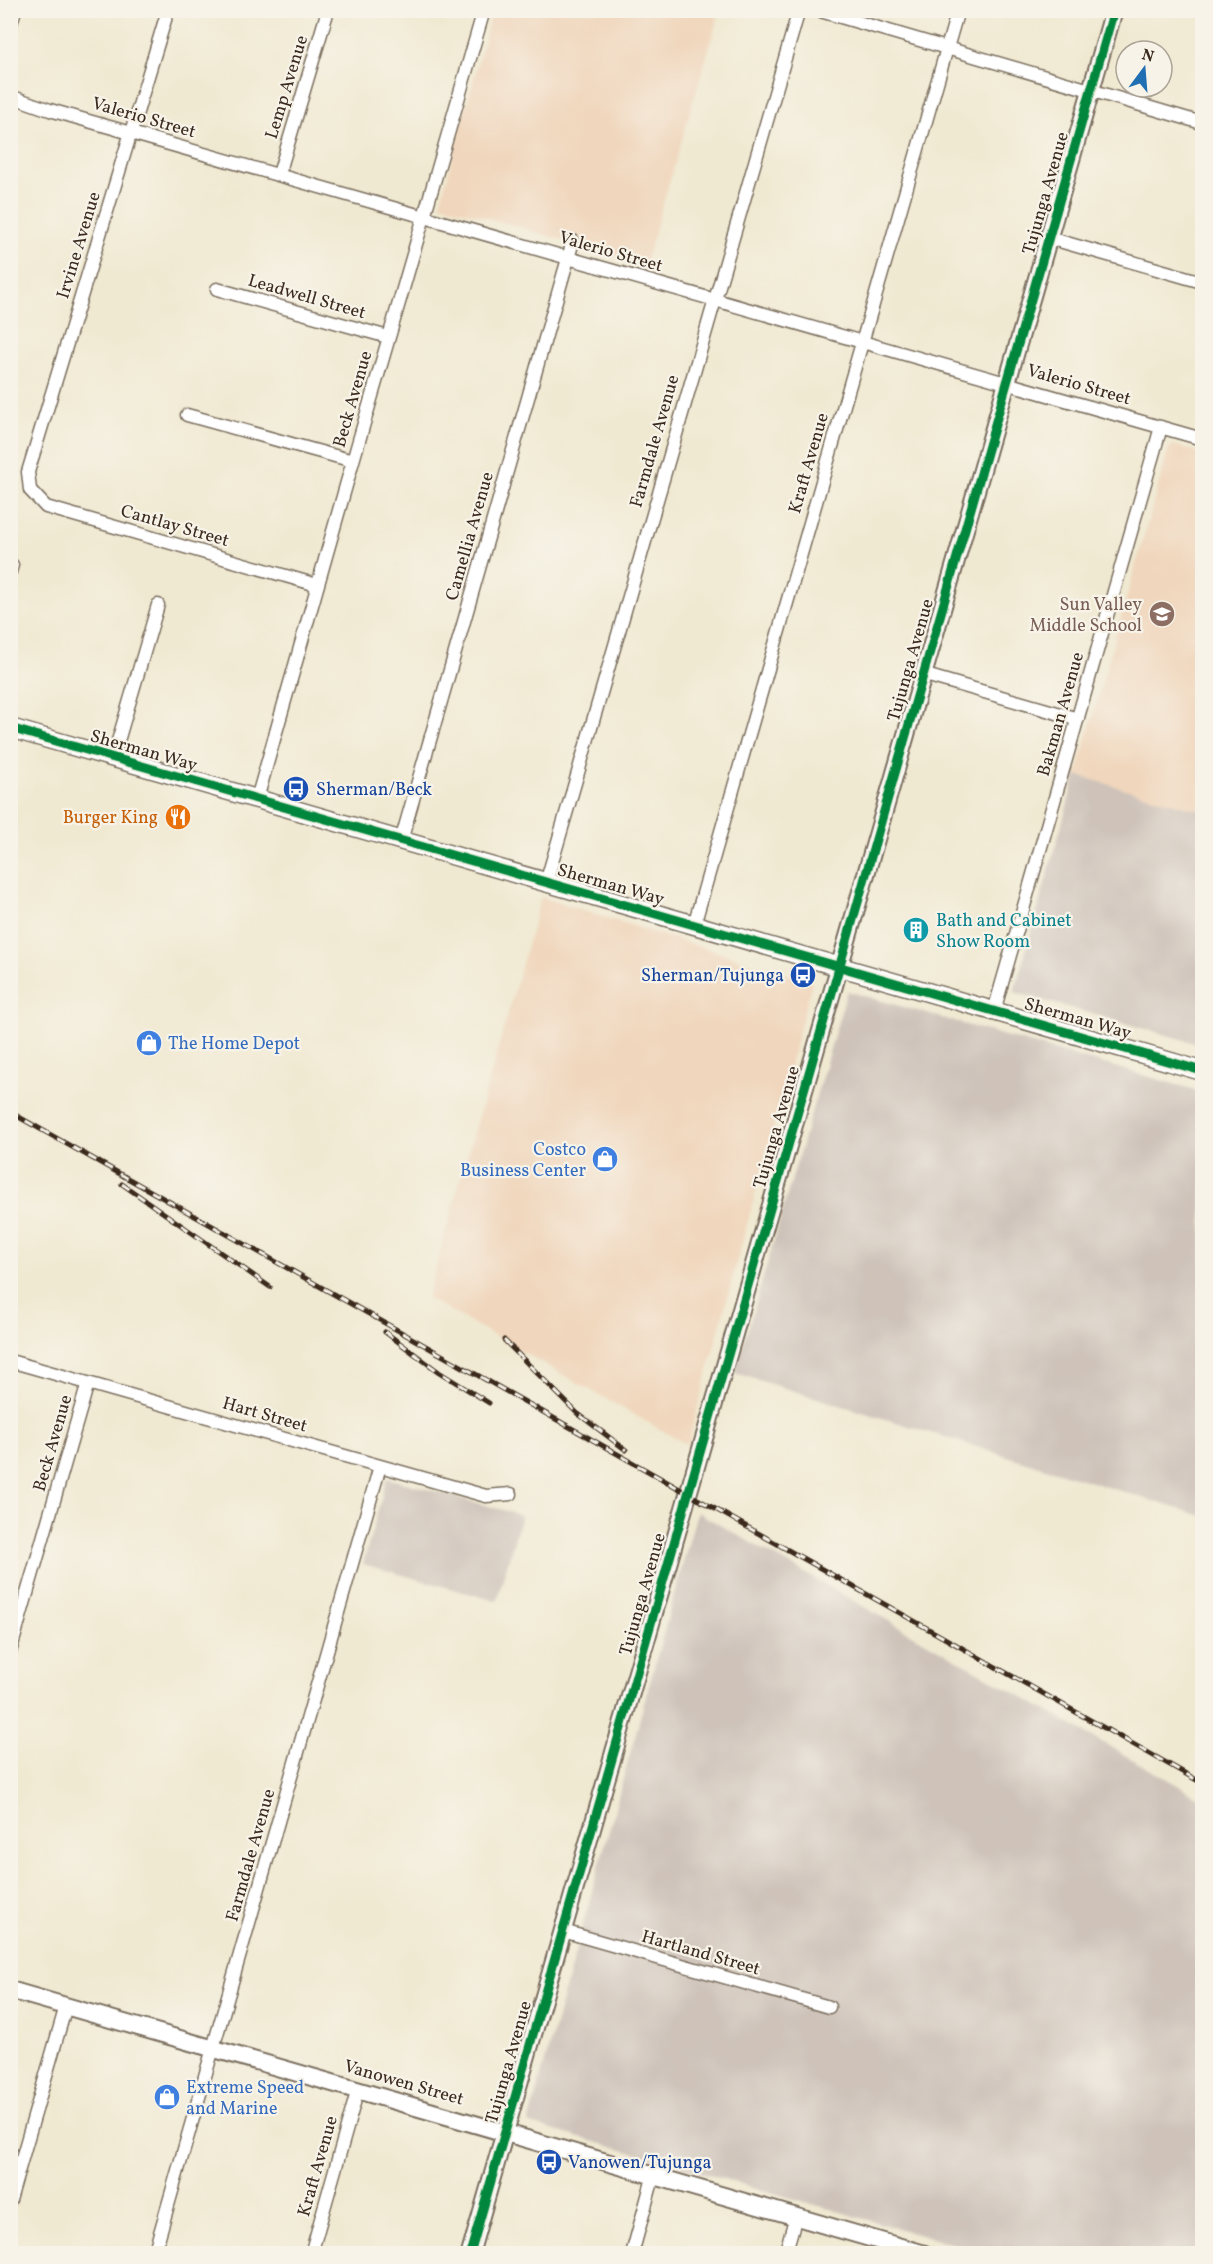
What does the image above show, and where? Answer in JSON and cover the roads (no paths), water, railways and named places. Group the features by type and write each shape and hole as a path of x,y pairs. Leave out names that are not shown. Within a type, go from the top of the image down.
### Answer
{"main road":[{"name":"Sherman Way","path":"10,728 1203,1071"}],"street":[{"path":"10,27 15,10"},
{"name":"Irvine Avenue","path":"30,490 28,472 168,10"},
{"name":"Lemp Avenue","path":"279,174 328,10"},
{"name":"Beck Avenue","path":"257,800 388,337 484,10"},
{"name":"Farmdale Avenue","path":"546,883 799,10"},
{"path":"817,10 1203,123"},
{"name":"Kraft Avenue","path":"694,925 958,10"},
{"name":"Tujunga Avenue","path":"471,2253 1114,10"},
{"name":"Valerio Street","path":"10,96 130,133 1203,439"},
{"path":"1049,238 1203,282"},
{"name":"Camellia Avenue","path":"401,841 573,241"},
{"name":"Leadwell Street","path":"217,289 388,337"},
{"path":"187,416 353,460"},
{"name":"Bakman Avenue","path":"994,1011 1161,427"},
{"name":"Cantlay Street","path":"30,490 46,507 317,585"},
{"path":"113,758 158,605"},
{"path":"922,674 1078,719"},
{"name":"Hart Street","path":"10,1361 486,1496 511,1494"},
{"name":"Beck Avenue","path":"10,1652 88,1383"},
{"name":"Farmdale Avenue","path":"154,2253 380,1466"},
{"name":"Hartland Street","path":"563,1931 829,2007"},
{"name":"Vanowen Street","path":"10,1990 925,2253"},
{"path":"10,2200 66,2006"},
{"name":"Kraft Avenue","path":"311,2253 358,2089"},
{"path":"632,2253 654,2174"},
{"path":"785,2253 796,2216"}],"railway":[{"path":"10,1112 1202,1783"},
{"path":"122,1184 270,1287"},
{"path":"385,1332 439,1372 489,1403"},
{"path":"504,1340 577,1413 626,1450"}],"place":[{"name":"Sun Valley Middle School","path":"1162,614"},
{"name":"Sherman/Beck","path":"296,789"},
{"name":"Burger King","path":"178,817"},
{"name":"Bath and Cabinet Show Room","path":"916,930"},
{"name":"Sherman/Tujunga","path":"803,975"},
{"name":"The Home Depot","path":"149,1043"},
{"name":"Costco Business Center","path":"605,1159"},
{"name":"Extreme Speed and Marine","path":"167,2097"},
{"name":"Vanowen/Tujunga","path":"549,2162"}]}
